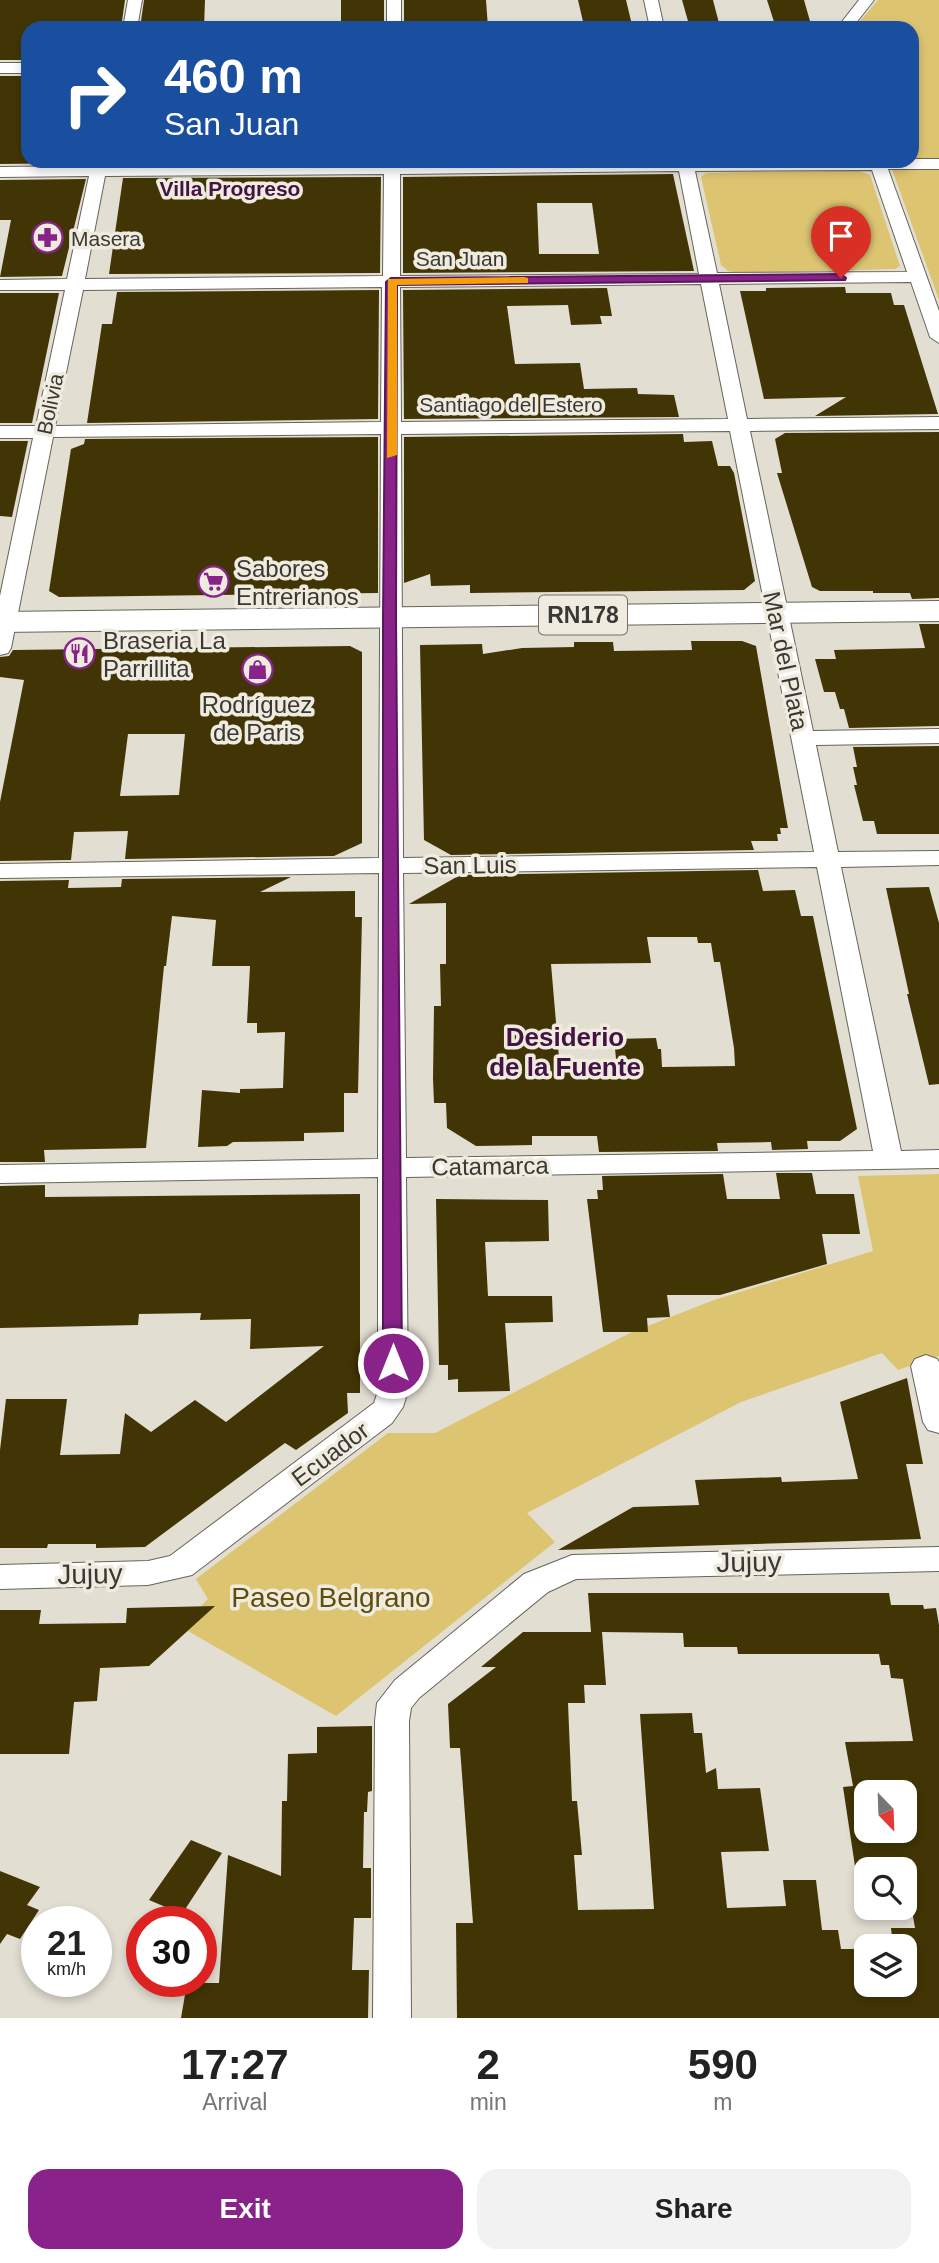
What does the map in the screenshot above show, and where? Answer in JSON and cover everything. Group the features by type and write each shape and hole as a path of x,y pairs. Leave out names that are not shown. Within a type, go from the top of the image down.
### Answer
{"main road":[{"name":"RN178","path":"2,631 390,618 939,611"}],"street":[{"path":"131,21 135,0"},
{"path":"394,0 394,21"},
{"path":"651,0 656,21"},
{"path":"850,21 867,0"},
{"path":"0,68 21,68"},
{"path":"919,164 939,164"},
{"path":"0,172 66,168"},
{"name":"Bolivia","path":"2,631 99,168"},
{"name":"Ecuador","path":"180,1566 354,1437 388,1407 393,1391 390,618 392,168"},
{"name":"Mar del Plata","path":"686,168 889,1160"},
{"path":"880,168 939,337"},
{"name":"San Juan","path":"0,285 920,277"},
{"name":"Santiago del Estero","path":"0,432 939,423"},
{"path":"802,738 939,736"},
{"name":"San Luis","path":"0,871 939,858"},
{"name":"Catamarca","path":"0,1174 939,1159"},
{"path":"926,1366 939,1422"},
{"name":"Jujuy","path":"559,1571 594,1565 939,1559"},
{"name":"Jujuy","path":"0,1577 148,1573 180,1566"},
{"path":"392,2018 394,1703 407,1689 536,1583 559,1571"}],"green space":[{"path":"878,0 939,0 939,300 892,168 919,168 919,21 860,21"},
{"path":"856,170 870,175 900,266 895,269 742,273 728,271 721,265 701,177 706,173"},
{"name":"Paseo Belgrano","path":"939,1174 939,1356 898,1370 882,1353 741,1402 527,1513 555,1542 336,1716 181,1627 208,1599 196,1579 388,1433 435,1433 630,1333 714,1300 873,1251 858,1176"}],"building":[{"path":"0,0 125,0 122,21 21,21 21,60 0,60"},
{"path":"144,0 205,0 204,21 141,21"},
{"path":"341,0 384,0 384,21 341,21"},
{"path":"404,0 486,0 488,21 404,21"},
{"path":"578,0 626,0 631,21 583,21"},
{"path":"682,0 713,0 718,21 688,21"},
{"path":"767,0 804,0 810,21 774,21"},
{"path":"0,76 21,76 21,164 0,164"},
{"path":"673,174 694,271 403,273 403,177","holes":["537,203 592,203 599,254 539,254"]},
{"path":"381,177 380,273 109,274 123,178"},
{"path":"86,179 62,276 0,277 11,220 0,220 0,180"},
{"path":"845,287 846,293 891,293 894,305 904,305 938,414 815,416 846,397 764,399 740,291"},
{"path":"607,288 612,316 600,316 602,324 571,325 568,305 507,306 515,364 580,363 584,389 637,388 638,394 674,395 679,417 404,419 403,290"},
{"path":"379,290 378,419 87,423 102,324 112,324 117,292"},
{"path":"0,293 59,293 32,423 0,423"},
{"path":"939,432 939,598 912,599 910,593 820,591 812,587 777,473 782,473 775,439 785,433"},
{"path":"683,434 684,442 712,441 718,466 730,466 734,473 755,581 744,590 470,593 470,585 431,586 430,574 404,583 404,437"},
{"path":"378,437 378,593 59,597 49,591 71,449 84,444 85,439"},
{"path":"0,441 28,441 12,517 0,516"},
{"path":"919,624 939,624 939,726 849,728 844,709 840,709 835,692 824,692 815,659 836,659 834,650 925,648"},
{"path":"691,641 742,641 756,646 788,828 780,828 778,841 751,841 754,850 451,855 424,840 420,645 482,644 483,654 522,648 574,647 574,642 613,642 614,651 692,650"},
{"path":"350,646 362,652 362,843 334,856 125,859 128,831 74,832 71,860 0,861 0,802 24,680 0,677 0,657 9,656 13,650","holes":["128,734 185,734 179,795 120,796"]},
{"path":"939,746 939,834 877,834 874,821 863,821 854,785 857,785 853,767 857,767 853,747"},
{"path":"758,870 763,891 795,890 801,916 813,916 857,1129 840,1141 807,1141 808,1149 772,1150 771,1142 717,1143 718,1151 599,1152 597,1136 532,1136 532,1145 476,1146 447,1128 446,1103 434,1103 433,1079 434,1006 441,1006 440,964 446,964 446,903 409,904 460,875","holes":["647,937 697,937 698,943 711,943 714,962 720,962 735,1066 662,1067 661,1049 658,1049 656,1038 614,1039 617,1068 560,1069 551,964 651,963"]},
{"path":"291,877 260,892 355,891 355,917 362,917 358,1093 344,1093 344,1132 304,1133 304,1141 233,1142 227,1146 198,1147 202,1090 240,1093 240,1089 283,1088 285,1032 257,1033 257,1023 247,1023 250,966 212,966 216,920 172,916 164,966 146,1148 44,1150 45,1162 0,1162 0,881 69,880 68,888 121,887 122,879"},
{"path":"929,887 939,923 939,1084 929,1085 886,888"},
{"path":"776,1173 812,1173 816,1194 854,1194 860,1234 822,1234 827,1264 720,1295 667,1295 670,1317 647,1318 648,1332 603,1332 587,1199 598,1199 597,1190 603,1190 602,1176 723,1174 727,1199 780,1199"},
{"path":"45,1185 45,1197 360,1194 360,1393 347,1393 348,1413 296,1450 285,1443 145,1547 96,1548 96,1544 48,1544 47,1548 0,1548 0,1450 6,1399 67,1399 60,1455 120,1454 125,1413 151,1432 195,1400 226,1422 324,1346 250,1349 251,1319 200,1320 201,1313 139,1314 138,1325 0,1328 0,1186"},
{"path":"436,1199 548,1200 549,1241 485,1242 488,1296 552,1296 553,1322 505,1323 510,1391 458,1392 458,1379 448,1380 448,1365 439,1365"},
{"path":"907,1378 923,1464 906,1464 921,1539 558,1550 633,1507 699,1505 695,1480 781,1477 782,1482 858,1479 840,1402"},
{"path":"588,1593 889,1593 891,1605 923,1605 924,1609 936,1608 939,1625 939,2018 457,2018 456,1923 473,1923 460,1748 450,1748 448,1704 496,1667 481,1667 523,1632 591,1632","holes":["602,1632 683,1633 684,1647 737,1647 738,1654 879,1654 881,1665 889,1665 891,1678 903,1679 913,1741 845,1742 853,1786 843,1787 854,1860 854,1857 917,1857 915,1928 891,1928 892,1934 917,1934 917,1997 854,1997 854,1949 841,1949 838,1930 822,1930 816,1880 783,1880 786,1906 727,1908 721,1852 769,1851 760,1788 718,1789 716,1768 706,1773 702,1733 694,1733 692,1713 640,1714 654,1909 578,1910 574,1855 582,1855 577,1801 572,1801 568,1703 585,1703 584,1685 606,1685"]},
{"path":"215,1606 149,1666 100,1668 97,1701 74,1702 69,1754 0,1754 0,1610 41,1610 39,1624 126,1623 127,1608"},
{"path":"372,1726 372,1791 368,1792 367,1812 364,1812 363,1868 371,1868 371,1918 354,1918 352,1970 369,1970 368,2018 181,2018 185,1997 217,1997 228,1855 281,1876 282,1801 287,1801 288,1754 317,1753 317,1727"},
{"path":"191,1840 222,1853 187,1906 163,1906 149,1900"},
{"path":"0,1871 40,1887 27,1905 29,1906 21,1906 20,1939 7,1934 0,1944"}],"slow traffic":[{"path":"391,455 391,282 524,280"}],"place":[{"name":"Masera","path":"48,238"},
{"name":"Sabores Entrerianos","path":"213,582"},
{"name":"Braseria La Parrillita","path":"80,654"},
{"name":"Rodríguez de Paris","path":"257,670"}],"district":[{"name":"Villa Progreso","path":"230,188"},
{"name":"Desiderio de la Fuente","path":"565,1052"}],"route":[{"path":"393,1363 391,282 841,278"}]}
